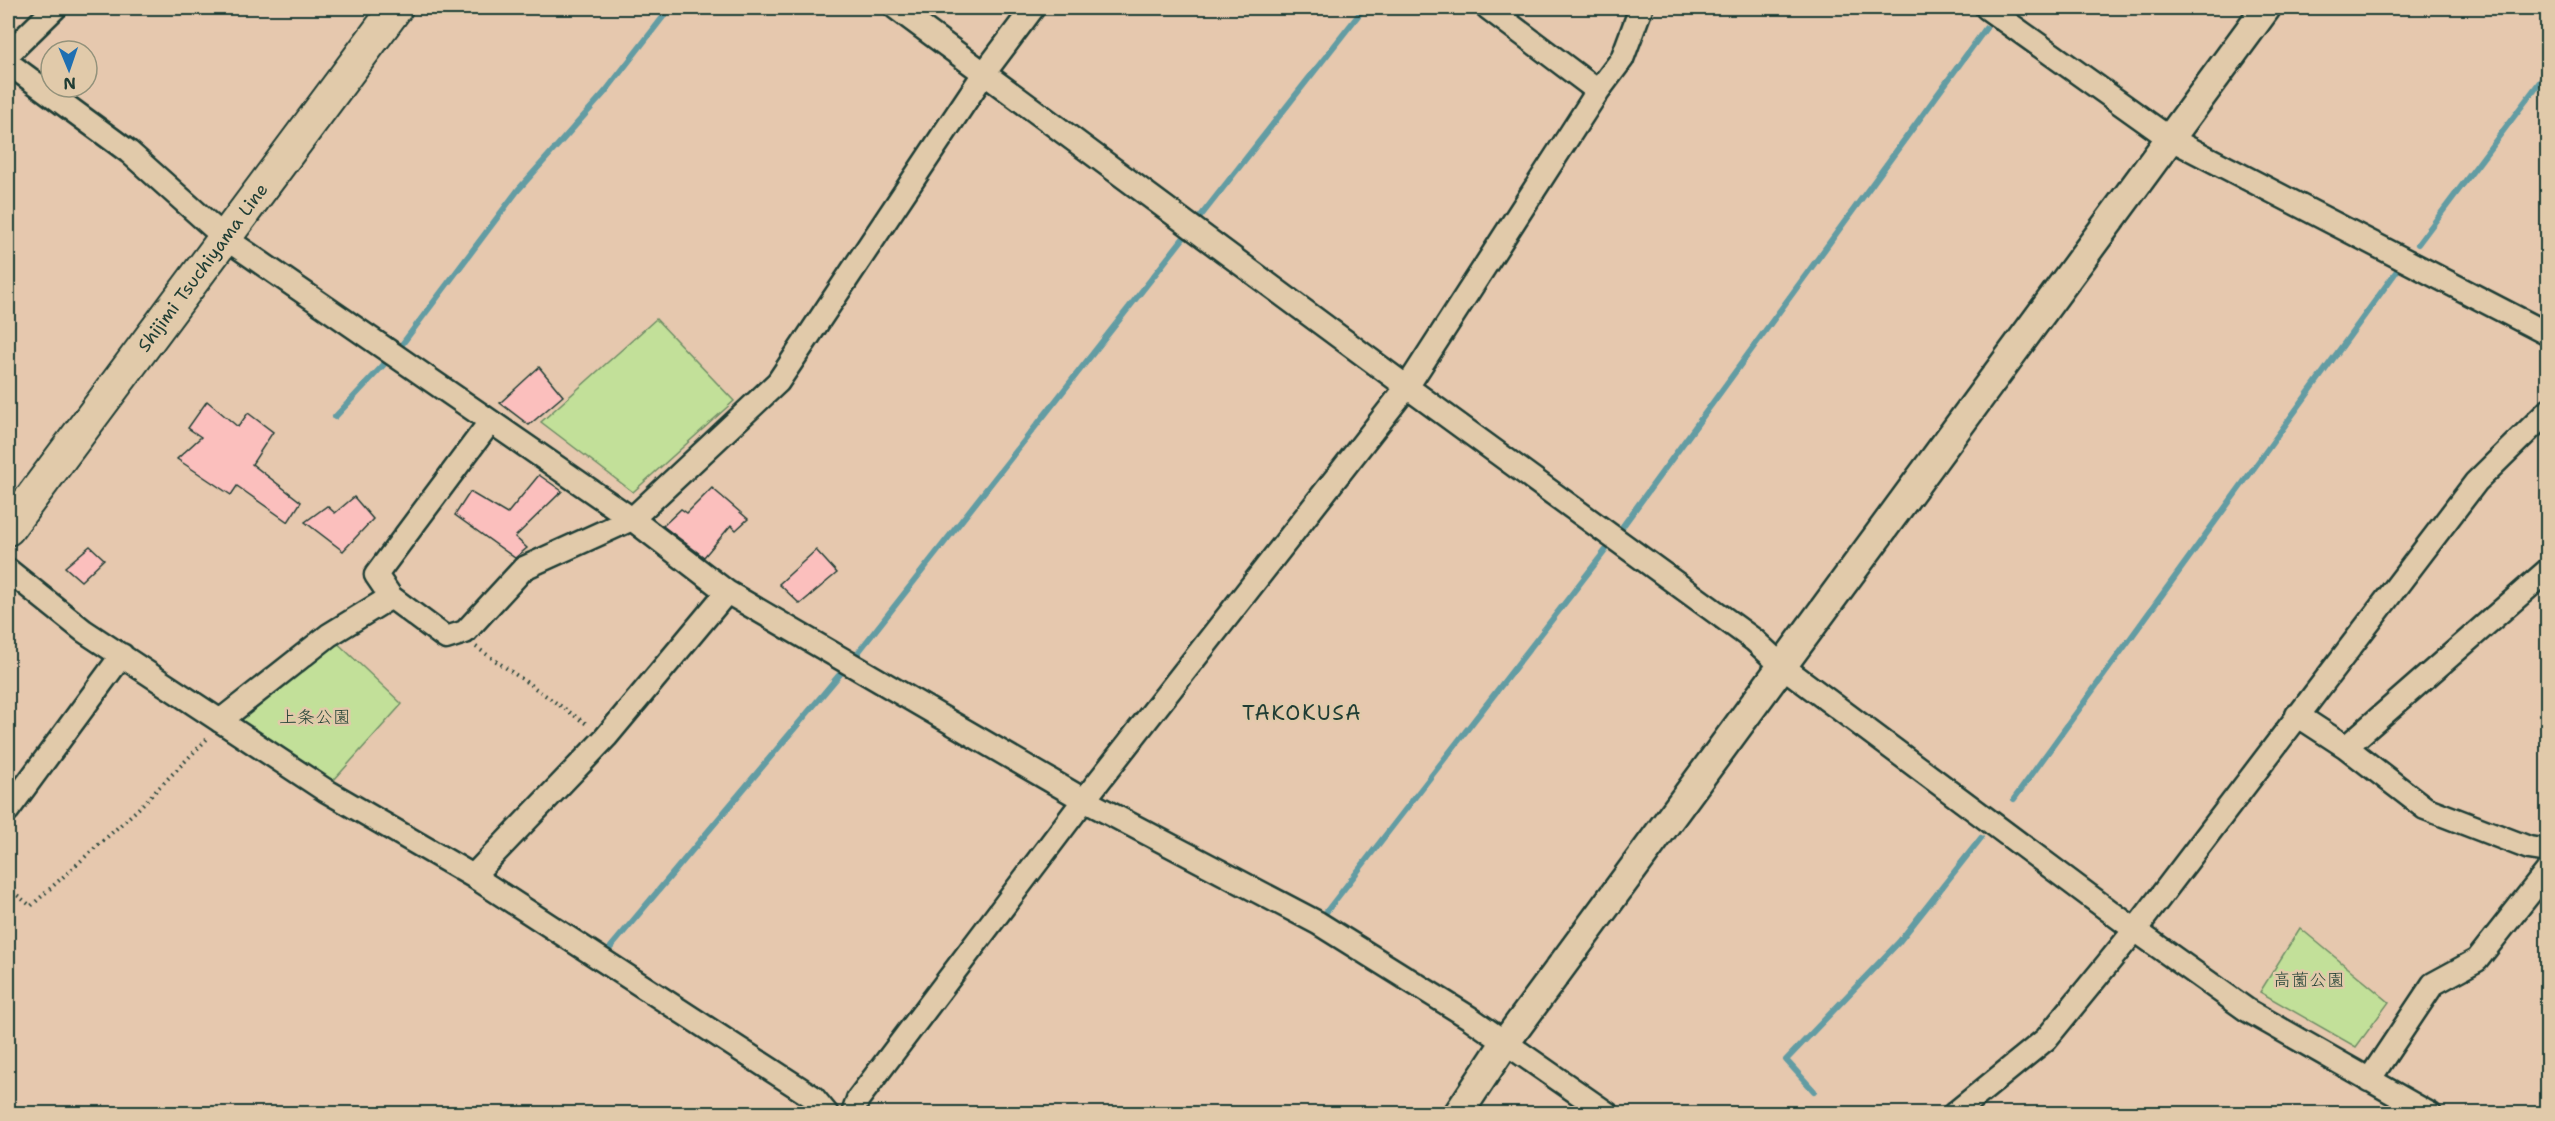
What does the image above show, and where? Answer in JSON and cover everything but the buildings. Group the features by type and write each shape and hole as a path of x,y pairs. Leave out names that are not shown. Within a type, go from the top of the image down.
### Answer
{"main road":[{"name":"Shijimi Tsuchiyama Line","path":"8,529 396,8"}],"street":[{"path":"8,54 55,8"},
{"path":"896,8 1407,387 1754,640 1782,666 2135,930 2247,1010 2430,1113"},
{"path":"490,422 376,575 391,597 446,638 465,632 524,568 632,519 778,382 985,72 1033,8"},
{"path":"1488,8 1598,91"},
{"path":"853,1113 858,1099 1084,800 1407,387 1598,91 1622,59 1641,8"},
{"path":"1987,8 2169,138 2547,334"},
{"path":"1458,1113 1504,1043 2266,8"},
{"path":"8,63 129,152 225,238 632,519 727,592 1084,800 1318,922 1608,1113"},
{"path":"1954,1113 2046,1039 2135,930 2476,482 2547,411"},
{"path":"8,570 84,631 325,790 472,876 813,1097 827,1113"},
{"path":"2346,747 2547,570"},
{"path":"472,876 606,737 727,592"},
{"path":"220,721 329,635 391,597"},
{"path":"8,810 122,655"},
{"path":"2297,715 2346,747 2425,808 2529,848 2547,851"},
{"path":"2369,1080 2433,984 2477,960 2547,870"}],"path":[{"path":"465,632 473,644 606,737"},
{"path":"8,888 31,906 138,809 210,735 220,721"}],"green space":[{"path":"656,319 734,401 633,492 541,422"},
{"name":"上条公園","path":"329,635 402,704 325,790 220,721"},
{"name":"高薗公園","path":"2300,928 2389,1002 2356,1047 2260,992"}],"waterway":[{"path":"397,351 518,190 605,92 670,8"},
{"path":"853,659 1364,8"},
{"path":"1620,530 1986,28"},
{"path":"2418,244 2548,71"},
{"path":"2014,799 2396,272"},
{"path":"335,417 390,358"},
{"path":"1320,920 1605,551"},
{"path":"611,947 846,667"},
{"path":"1814,1091 1786,1060 1899,942 1981,838"}],"district":[{"name":"TAKOKUSA","path":"1302,713"}]}
